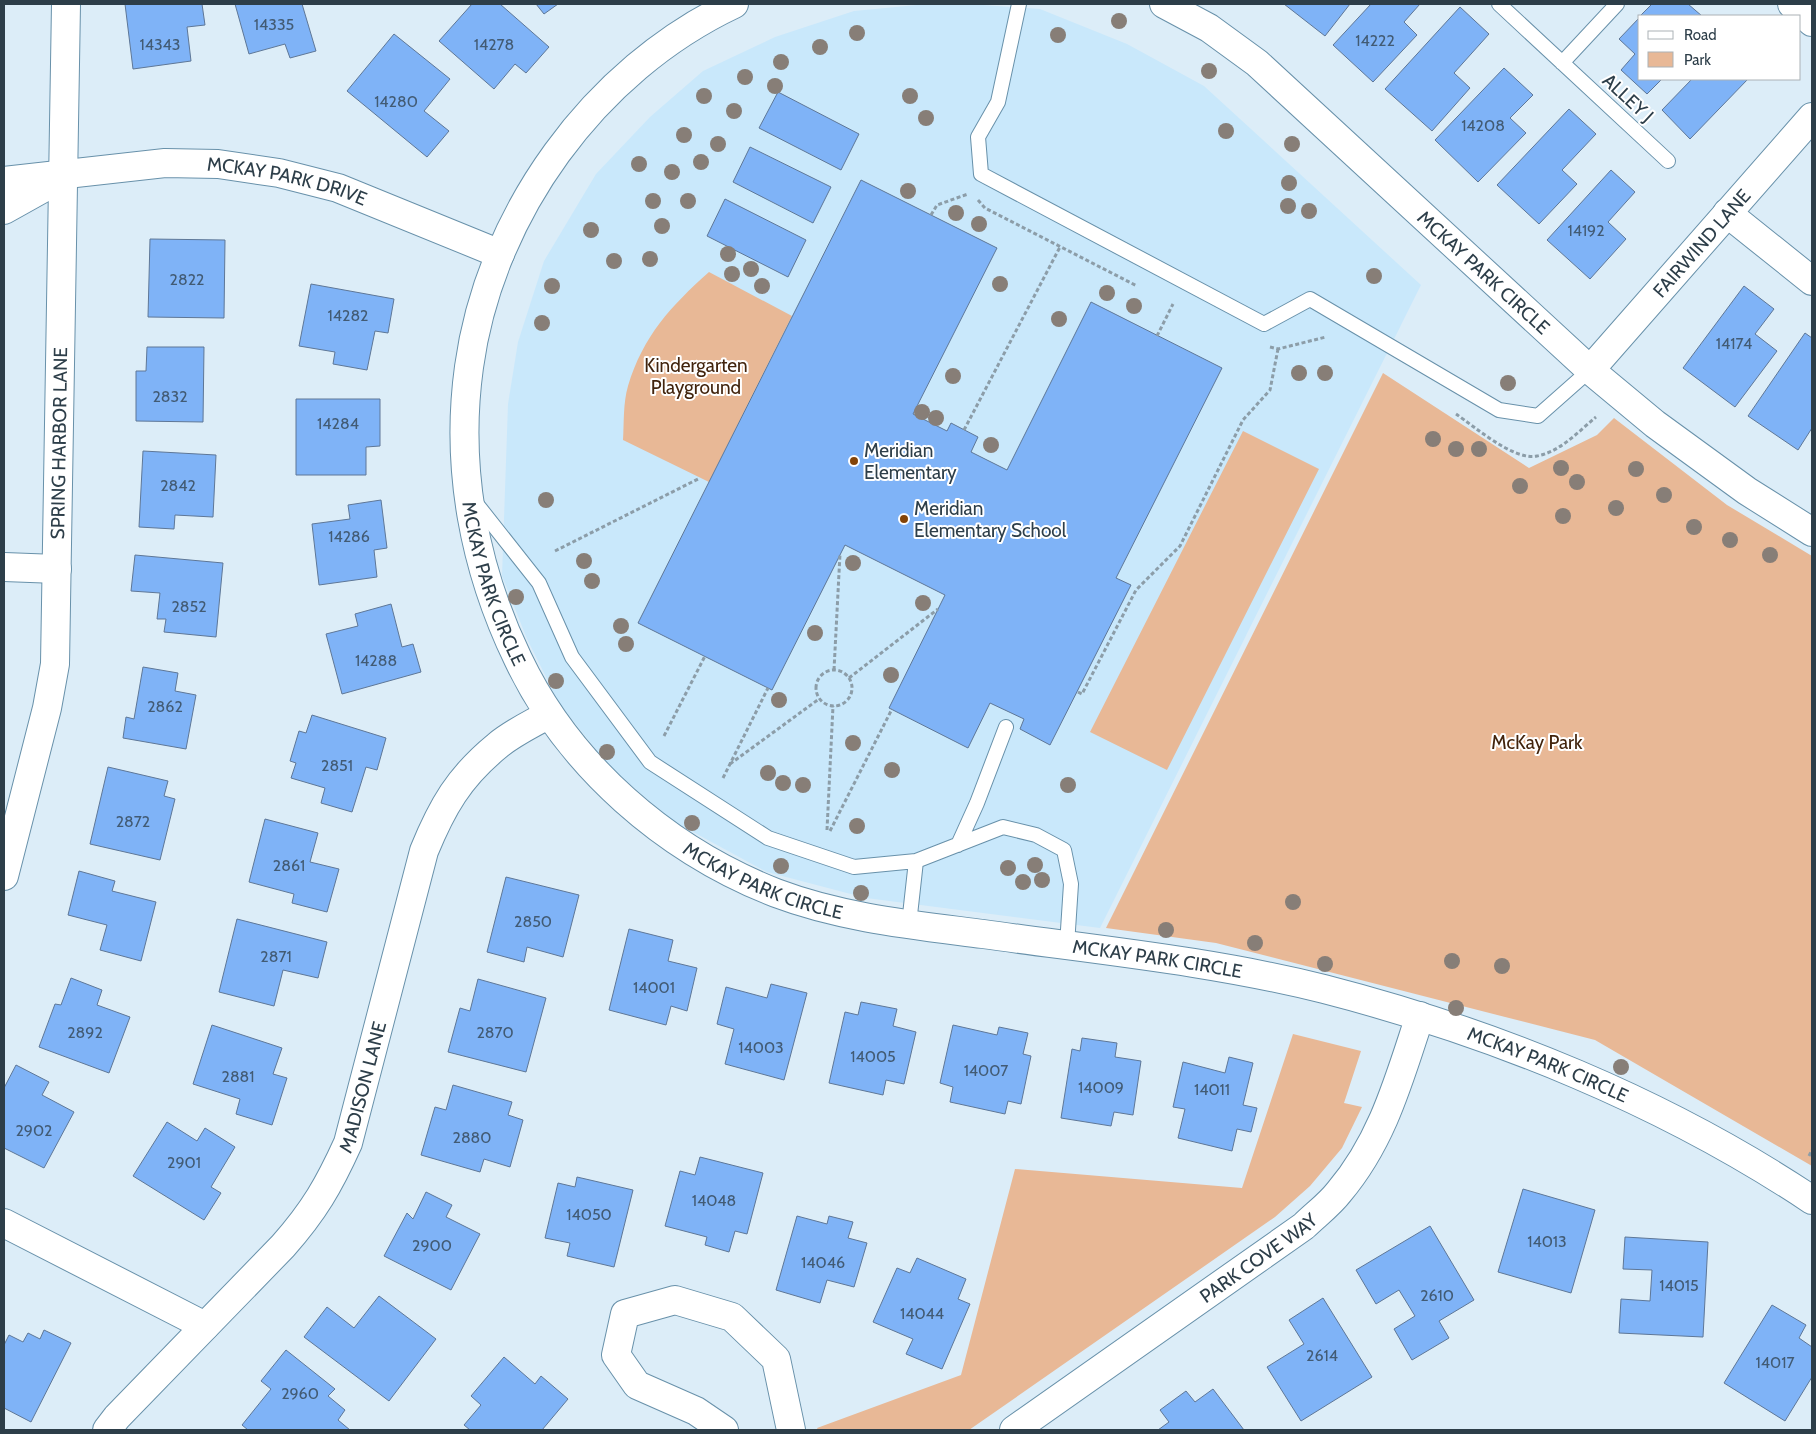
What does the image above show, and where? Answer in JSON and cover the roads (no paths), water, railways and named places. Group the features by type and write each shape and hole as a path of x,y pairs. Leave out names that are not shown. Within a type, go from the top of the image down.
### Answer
{"street":[{"name":"SPRING HARBOR LANE","path":"4,876 47,708 55,664 66,4"},
{"name":"MCKAY PARK CIRCLE","path":"734,4 676,38 629,74 581,122 545,169 516,220 500,254 482,307 469,365 464,432 467,492 476,550 496,615 526,676 549,714 584,759 626,801 672,838 723,869 777,893 834,911 909,924 1210,966 1321,989 1420,1016 1484,1038 1590,1080 1692,1129 1812,1200"},
{"name":"MCKAY PARK CIRCLE","path":"1164,4 1208,28 1257,63 1590,370 1655,424 1739,485 1812,532"},
{"path":"1792,4 1812,22"},
{"name":"FAIRWIND LANE","path":"1590,370 1812,117"},
{"name":"MCKAY PARK DRIVE","path":"4,181 63,176 104,168 165,163 218,164 279,173 338,188 500,254"},
{"name":"MCKAY PARK DRIVE","path":"4,210 63,176"},
{"path":"1727,213 1812,281"},
{"path":"4,567 57,569"},
{"name":"MADISON LANE","path":"108,1430 117,1417 303,1224 328,1188 348,1143 424,852 440,813 465,776 498,745 549,714"},
{"name":"PARK COVE WAY","path":"1014,1430 1304,1226 1339,1193 1365,1157 1388,1114 1420,1016"},
{"path":"4,1223 205,1326"},
{"path":"724,1430 696,1411 636,1385 616,1355 625,1314 675,1300 732,1317 776,1359 791,1430"}],"lane":[{"path":"1019,4 998,102 978,137 980,174 1264,324 1310,300 1499,410 1538,416 1590,370"},
{"name":"ALLEY J","path":"1499,4 1668,161"},
{"path":"1562,63 1617,4"},
{"path":"467,492 539,583 572,657 650,762 768,838 854,867 916,861 1003,827 1036,835 1064,850 1071,884 1067,945"},
{"path":"958,845 977,803 1006,727"},
{"path":"909,924 916,861"}],"place":[{"name":"Meridian Elementary","path":"854,461"},
{"name":"Meridian Elementary School","path":"904,519"}],"park label":[{"name":"Kindergarten Playground","path":"696,376"},
{"name":"McKay Park","path":"1537,742"}]}
